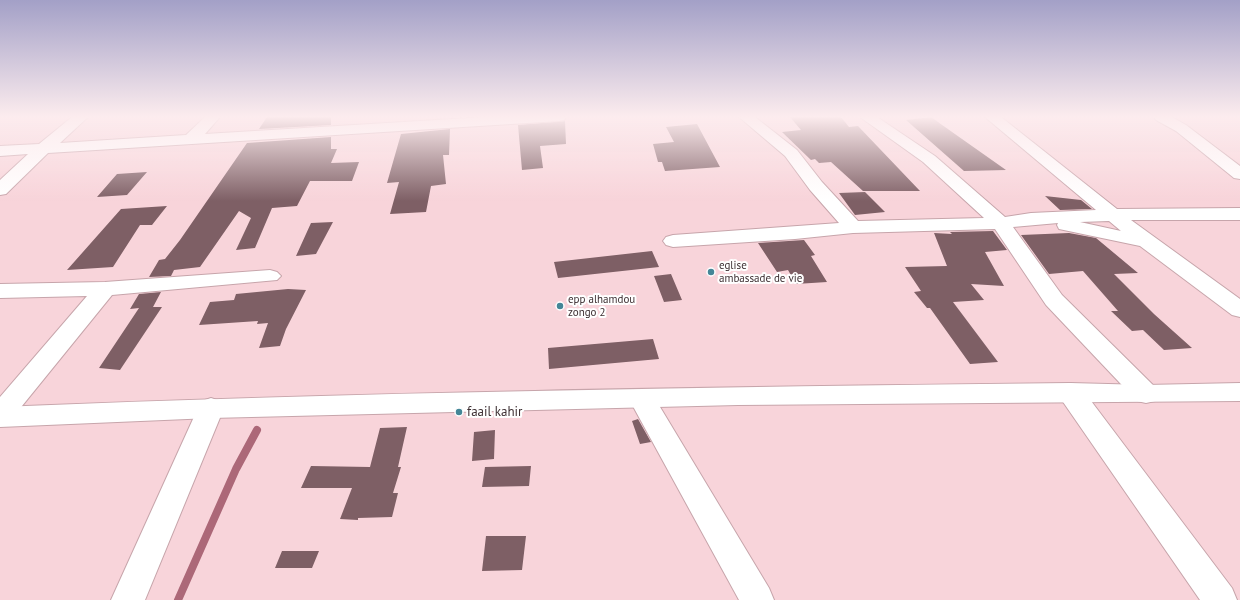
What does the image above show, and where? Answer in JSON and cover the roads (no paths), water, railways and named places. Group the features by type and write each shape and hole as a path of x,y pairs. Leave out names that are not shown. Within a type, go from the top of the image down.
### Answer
{"street":[{"path":"0,190 48,145"},
{"path":"0,151 99,145"},
{"path":"782,145 791,152 816,186 854,227"},
{"path":"908,145 929,159 1001,223 1054,300 1146,394"},
{"path":"1026,145 1145,241 1240,310"},
{"path":"1203,145 1240,174"},
{"path":"673,240 795,233 854,227 1001,223 1031,218 1112,215 1240,214"},
{"path":"1031,218 1145,241"},
{"path":"0,291 105,289 270,276"},
{"path":"0,416 105,289"},
{"path":"1070,392 1220,600"},
{"path":"0,416 211,408 642,399 1070,392 1146,394 1240,392"},
{"path":"642,399 757,600"},
{"path":"128,600 211,408"}],"waterway":[{"path":"178,600 236,469 257,430"}],"place":[{"name":"eglise ambassade de vie","path":"711,272"},
{"name":"epp alhamdou zongo 2","path":"560,306"},
{"name":"faail kahir","path":"459,412"}]}
